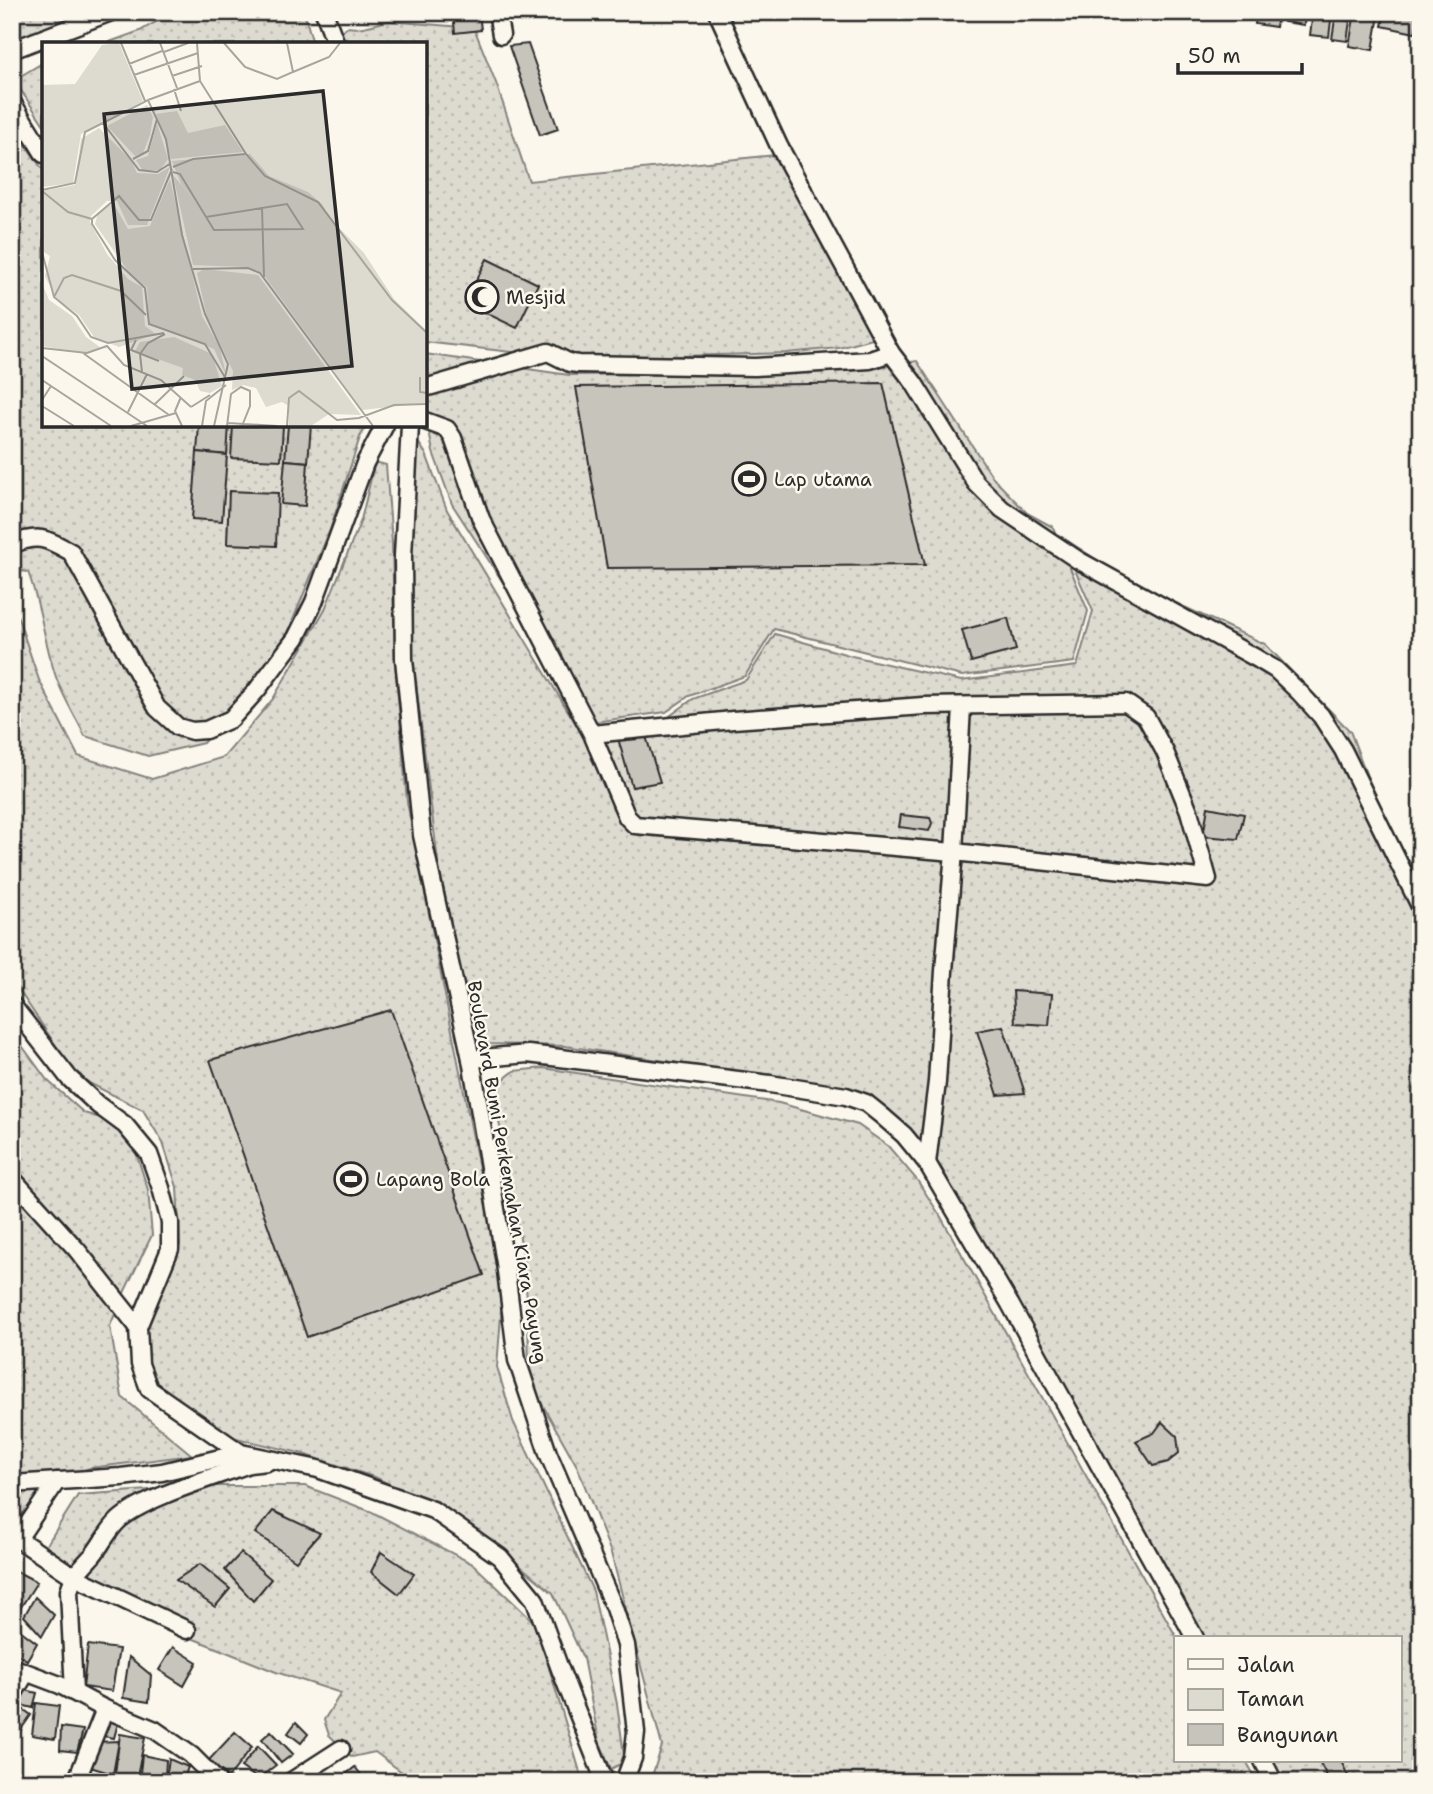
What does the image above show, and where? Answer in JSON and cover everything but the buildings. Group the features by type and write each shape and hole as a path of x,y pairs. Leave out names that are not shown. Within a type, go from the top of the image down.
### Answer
{"street":[{"path":"12,50 111,12"},
{"path":"324,12 335,42"},
{"path":"496,12 502,35"},
{"path":"717,12 779,146 891,354 914,383 976,483 1002,509 1078,560 1276,670 1321,716 1343,750 1421,908"},
{"path":"12,102 42,150"},
{"path":"427,387 542,352 555,354 578,364 755,367 870,360 891,354"},
{"path":"427,422 447,429 453,438 481,519 592,734 626,817 635,825 954,852 1208,879 1189,811 1165,752 1146,717 1126,703 923,706 592,734"},
{"path":"12,545 25,539 45,538 71,552 157,708 178,727 192,731 206,730 231,719 257,690 296,638 314,602 365,463 384,427"},
{"name":"Boulevard Bumi Perkemahan Kiara Payung","path":"410,427 403,556 404,659 422,835 471,1059 505,1263 517,1360 548,1453 614,1608 626,1645 636,1732 633,1758 624,1782"},
{"path":"927,1163 936,1098 962,707"},
{"path":"12,1005 69,1078 125,1125 149,1154 162,1188 170,1222 170,1249 138,1327 140,1364 149,1389 241,1453 318,1469 433,1510 500,1557 535,1600 605,1782"},
{"path":"471,1059 528,1054 770,1084 846,1096 866,1103 904,1135 927,1163 1010,1304 1194,1636"},
{"path":"12,1178 77,1250 138,1327"},
{"path":"12,1484 162,1472 241,1453"},
{"path":"74,1692 69,1591 73,1576 95,1553 112,1528 132,1511 249,1464 283,1461"},
{"path":"57,1481 18,1539 73,1576 187,1630"},
{"path":"12,1696 19,1670 74,1692 105,1709 155,1730 191,1755 218,1782"},
{"path":"76,1782 105,1709"},
{"path":"290,1782 341,1749"},
{"path":"1264,1762 1275,1782"}],"green space":[{"path":"12,12 114,12 12,46"},
{"path":"173,12 304,12 312,42 110,42 140,31"},
{"path":"389,21 474,28 529,181 775,155 876,338 839,348 786,353 571,359 427,342 427,42 343,42 338,34 348,27 363,27"},
{"path":"42,63 42,122 14,80"},
{"path":"12,126 42,168 42,427 366,427 360,437 330,530 288,632 248,690 203,743 148,756 85,736 56,677 28,572 12,570"},
{"path":"427,354 569,375 853,371 917,361 994,479 1027,513 1053,527 1088,611 1074,662 962,676 774,629 745,676 689,696 666,712 594,722 452,504 433,452 427,421"},
{"path":"416,439 426,454 447,510 580,731 667,718 693,699 746,680 775,634 852,656 961,681 1077,666 1093,611 1060,536 1111,569 1167,599 1265,644 1350,731 1400,848 1421,878 1421,1782 1283,1782 1272,1762 1402,1762 1402,1636 1202,1636 942,1169 922,1143 856,1102 798,1081 565,1046 489,1044 474,1034 438,862 411,643 408,442"},
{"path":"375,462 386,465 392,543 395,662 407,802 503,1290 497,1367 513,1421 593,1591 617,1704 625,1762 611,1769 599,1741 583,1658 553,1593 501,1550 439,1510 377,1478 300,1453 232,1437 151,1386 139,1332 180,1245 177,1187 163,1143 143,1110 77,1077 12,980 12,600 39,680 78,756 152,779 224,757 273,699 325,609 361,520"},
{"path":"12,1032 47,1080 84,1113 114,1122 133,1143 148,1190 152,1235 110,1326 122,1397 192,1455 90,1468 58,1479 46,1494 20,1515 12,1515"},
{"path":"543,1068 779,1103 858,1125 888,1146 917,1180 941,1217 1176,1636 1174,1762 1247,1762 1258,1782 650,1782 662,1746 611,1553 577,1466 529,1381 528,1310 523,1255 493,1088 514,1071"},
{"path":"207,1486 305,1486 372,1512 473,1564 536,1624 583,1782 411,1782 411,1779 375,1752 352,1757 329,1735 324,1720 341,1693 276,1672 189,1637 67,1572 44,1549 78,1495"}],"place":[{"name":"Mesjid","path":"482,297"},
{"name":"Lap utama","path":"749,479"},
{"name":"Lapang Bola","path":"351,1179"}]}
